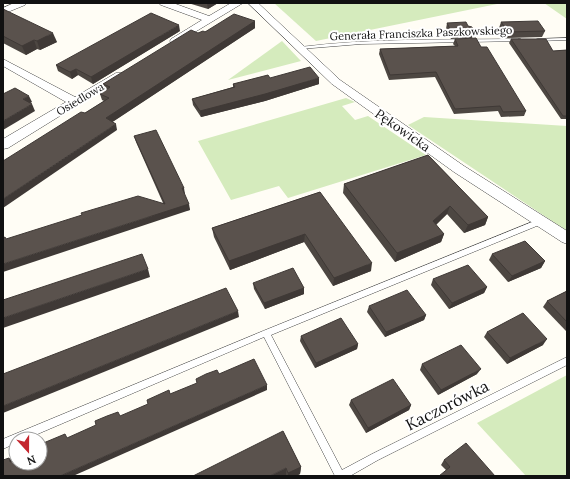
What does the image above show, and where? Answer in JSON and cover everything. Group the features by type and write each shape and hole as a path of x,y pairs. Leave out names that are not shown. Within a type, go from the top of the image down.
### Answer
{"street":[{"path":"3,12 22,3"},
{"path":"164,3 210,20"},
{"path":"163,49 238,3"},
{"name":"Pękowicka","path":"253,3 336,82 404,132 567,238"},
{"path":"3,62 75,102"},
{"name":"Osiedlowa","path":"3,145 129,70"}],"lane":[{"name":"Generała Franciszka Paszkowskiego","path":"529,40 567,39"},
{"name":"Generała Franciszka Paszkowskiego","path":"300,48 361,43 522,40"},
{"path":"3,444 266,333 542,221"},
{"path":"266,333 341,476"},
{"name":"Kaczorówka","path":"341,476 375,457 567,361"}],"green space":[{"path":"274,3 502,3 316,41"},
{"path":"544,3 567,3 567,19"},
{"path":"282,41 301,61 228,80"},
{"path":"346,98 355,102 342,106 355,120 368,116 426,155 288,198 279,186 231,200 198,141"},
{"path":"424,117 567,126 567,231 408,125"},
{"path":"567,375 567,476 526,476 477,423"}],"building":[{"path":"3,9 53,33 22,46 3,36"},
{"path":"151,13 179,25 91,77 76,69 70,72 56,65"},
{"path":"234,14 255,21 106,118 116,124 3,199 3,161 81,112 85,113 109,98 100,94 110,87 103,84 191,30 198,33 203,31 205,32"},
{"path":"538,21 545,31 508,32 501,22"},
{"path":"466,22 468,26 472,27 474,32 452,33 447,23"},
{"path":"476,38 481,47 487,47 526,111 503,112 500,106 455,109 436,72 390,75 380,49 458,46 455,39"},
{"path":"511,39 546,39 553,51 567,50 567,116 563,116"},
{"path":"310,67 319,78 265,94 200,111 192,99 235,87 233,84 268,75 270,78"},
{"path":"15,88 29,96 23,99 32,104 3,121 3,94"},
{"path":"156,130 184,188 182,188 189,204 3,264 3,238 5,237 6,239 82,215 81,213 138,196 165,204 134,136"},
{"path":"428,155 488,217 468,225 450,206 433,221 444,234 397,253 344,184"},
{"path":"320,192 372,263 334,278 305,234 229,261 212,228"},
{"path":"525,241 545,261 512,276 492,254"},
{"path":"142,254 148,269 3,318 3,300"},
{"path":"468,265 487,287 452,303 433,279"},
{"path":"293,268 304,288 264,303 253,283"},
{"path":"226,288 238,311 3,406 3,374"},
{"path":"407,290 426,315 386,332 369,306"},
{"path":"567,291 567,322 547,301"},
{"path":"523,313 547,339 510,358 487,332"},
{"path":"341,318 358,344 316,363 301,336"},
{"path":"461,345 481,369 441,390 422,364"},
{"path":"254,359 267,385 60,476 3,476 3,460 8,458 8,471 48,471 48,441 65,434 67,438 96,425 95,421 118,412 120,416 148,404 147,400 169,390 170,394 197,383 196,379 206,374 217,370 219,374"},
{"path":"393,379 411,405 368,428 351,400"},
{"path":"283,431 301,467 288,473 286,468 270,476 193,476"},
{"path":"466,443 495,476 439,476 450,467 444,460"}]}
